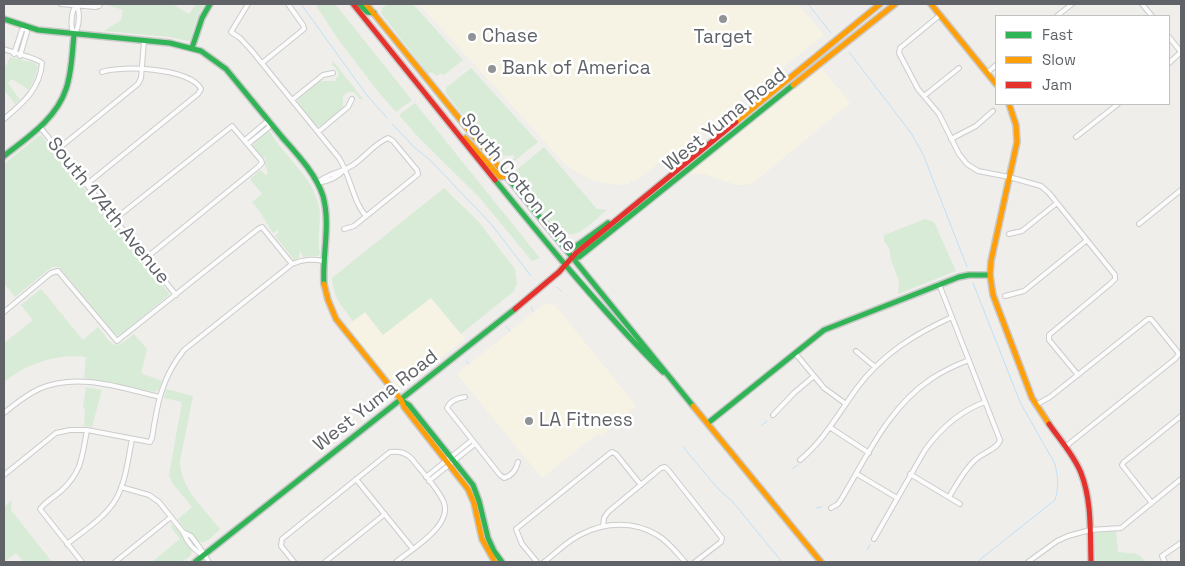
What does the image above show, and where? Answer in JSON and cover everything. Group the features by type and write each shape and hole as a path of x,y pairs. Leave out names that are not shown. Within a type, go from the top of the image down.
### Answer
{"main road":[{"path":"192,48 202,18 210,4"},
{"name":"South Cotton Lane","path":"353,4 566,266 616,324 667,375"},
{"path":"359,4 367,12 374,13"},
{"name":"South Cotton Lane","path":"366,4 821,562"},
{"name":"West Yuma Road","path":"195,562 487,332 566,266 576,254 611,224 880,4"},
{"name":"West Yuma Road","path":"573,258 579,257 894,4"},
{"path":"932,4 995,83"},
{"path":"4,19 26,28 192,48 209,56 226,69 302,162 317,183 323,196 327,214 324,286 336,319 401,400 404,407 473,485 488,538 502,562"},
{"path":"4,156 52,115 66,91 74,35"},
{"path":"798,81 800,76 825,55 825,50"},
{"path":"427,96 435,89"},
{"path":"1009,105 1014,115 1017,134 1015,151 995,236 990,275 996,303 1036,405 1076,463 1084,481 1088,499 1091,562"},
{"path":"456,131 469,142 500,176 506,176"},
{"path":"634,213 645,201 683,171 683,166"},
{"path":"568,252 608,223 611,224"},
{"path":"708,423 795,352 830,327 940,284 966,276 990,275"},
{"path":"616,324 622,324 643,345"},
{"path":"451,461 468,489 474,503 480,534 495,562"}],"street":[{"path":"62,4 100,5"},
{"path":"248,4 232,32 246,43 318,132 345,169 357,202 366,216"},
{"path":"262,63 304,28 288,4"},
{"path":"1058,15 1072,4"},
{"path":"1142,4 1151,15"},
{"path":"74,35 77,31 79,8 76,5"},
{"path":"940,15 900,48 899,53 918,89 939,114 959,154 967,164 978,171 1041,186 1049,193 1115,275 1116,279 1049,335 1050,340 1078,375"},
{"path":"14,54 22,30 26,28"},
{"path":"20,56 27,32 26,28"},
{"path":"1170,38 1181,52 1170,62"},
{"path":"58,149 138,84 141,78 144,41"},
{"path":"4,50 38,60 42,63 40,76 32,93 4,119"},
{"path":"987,73 995,67"},
{"path":"87,184 198,94 201,89 183,76 112,68 102,72"},
{"path":"924,96 959,68"},
{"path":"292,100 323,75 333,73"},
{"path":"318,132 348,107 352,99"},
{"path":"1076,138 1117,105"},
{"path":"952,139 976,126 993,111"},
{"path":"245,140 265,123 270,123"},
{"path":"248,144 268,128 270,123"},
{"path":"115,220 232,126 245,140 262,163 146,258"},
{"name":"South 174th Avenue","path":"40,127 176,295"},
{"path":"317,183 353,165 388,138 394,142 417,170 418,174 354,226 344,229"},
{"path":"1139,224 1181,190"},
{"path":"1010,234 1022,231 1057,203"},
{"path":"4,312 51,274 58,271 117,341 262,227 268,232 292,264"},
{"path":"1005,296 1024,291 1087,240"},
{"path":"4,474 56,433 70,430 87,430 150,442 160,397 168,372 184,350 292,264 310,259 324,261"},
{"path":"940,284 1000,442 970,465 950,497"},
{"path":"800,460 831,428 858,387 874,368 897,347 915,335 952,316"},
{"path":"1036,405 1050,397 1148,319 1151,319 1179,354 1065,447"},
{"path":"856,351 874,368"},
{"path":"795,352 827,391 846,404"},
{"path":"831,508 838,504 886,425 908,398 922,385 941,372 969,360"},
{"path":"773,415 814,376"},
{"path":"4,413 29,394 64,382 89,382 160,397"},
{"path":"465,397 457,398 448,404 447,408 474,442 504,478 512,473 518,462"},
{"path":"874,539 924,450 942,429 962,413 985,402"},
{"path":"1152,503 1122,466 1124,462 1181,416"},
{"path":"831,428 869,452"},
{"path":"82,562 40,509 71,482 77,473 81,464 87,430"},
{"path":"67,544 105,512 115,500 121,487 132,439"},
{"path":"428,479 474,442"},
{"path":"294,562 280,543 282,539 390,452 399,451 408,455 445,504 442,523 396,562"},
{"path":"537,562 522,544 516,529 612,452 616,454 641,485"},
{"path":"604,526 604,518 608,512 661,468 665,467 722,538 721,542 695,562"},
{"path":"857,474 897,498"},
{"path":"910,474 960,504"},
{"path":"356,479 413,549"},
{"path":"1032,561 1056,541 1068,536 1090,530 1121,528 1181,479"},
{"path":"121,487 149,495 159,502 183,532 195,542 209,562"},
{"path":"325,562 384,514"},
{"path":"115,562 171,517"},
{"path":"544,562 581,534 604,526 628,526 651,532 664,541 685,562"},
{"path":"1165,562 1162,556 1181,543"}],"shaded area":[{"path":"419,4 798,4 824,35 678,151 636,180 630,181 630,184 615,185 594,181 568,167"},
{"path":"820,66 850,103 753,183 736,185 704,174 690,174 696,165"},
{"path":"431,297 465,339 404,387 394,385 347,326 365,312 383,335"},
{"path":"544,304 555,305 636,406 601,436 598,433 542,478 457,374"}],"green space":[{"path":"105,4 172,4 189,14 196,4 204,4 188,41 170,37 104,31 121,20 123,10"},
{"path":"315,4 335,4 412,100 396,112 338,39"},
{"path":"388,4 413,4 463,60 444,75 441,73 437,76 431,72 428,74 381,13 382,8"},
{"path":"10,57 35,63 38,66 29,90 12,79 8,83 20,100 15,104 4,90 4,67"},
{"path":"333,61 363,99 359,99 354,92 345,94 340,111 321,126 315,126 297,104 298,98 318,81 335,81 339,74 332,65"},
{"path":"471,68 538,142 508,166 507,164 515,157 513,155 503,156 501,154 495,157 446,93 446,88"},
{"path":"415,103 540,258 532,261 479,197 421,140 399,115"},
{"path":"267,131 270,132 305,177 316,196 320,213 320,253 318,256 303,257 301,252 299,253 299,258 294,260 275,236 279,232 277,230 273,233 252,202 262,194 250,179 260,170 266,175 268,173 265,158 253,146"},
{"path":"40,135 169,293 169,295 119,336 115,334 59,267 52,267 15,297 4,283 4,164"},
{"path":"544,147 597,209 607,210 589,226 577,233 562,234 554,231 513,177 514,172"},
{"path":"444,188 478,221 515,269 517,284 514,291 461,334 431,298 383,335 365,312 353,321 336,296 332,278"},
{"path":"925,219 934,222 956,271 898,294 899,281 891,260 889,248 884,241 884,235"},
{"path":"41,289 83,340 98,327 107,339 118,345 134,334 147,349 141,373 162,381 159,389 155,392 84,378 86,357 75,356 42,361 22,370 4,382 4,343 33,320 21,305"},
{"path":"86,387 102,390 92,427 84,426 85,409 83,407"},
{"path":"166,389 193,396 180,461 181,471 188,489 220,529 204,542 193,538 178,519 192,507 172,483 169,475 182,402 164,398"},
{"path":"12,500 11,510 52,562 24,562 16,553 4,562 4,505"},
{"path":"172,525 181,533 192,552 181,561 169,563 152,562 180,539 170,526"},
{"path":"1116,531 1118,552 1138,554 1146,562 1096,562 1094,533"}],"waterway":[{"path":"301,4 366,94 387,118"},
{"path":"808,4 831,33"},
{"path":"849,52 911,133 923,154 967,267"},
{"path":"392,124 414,147 430,160 492,225 531,276"},
{"path":"973,283 1020,402 1055,464 1058,482 1055,500 977,562"},
{"path":"557,287 561,291"},
{"path":"531,307 533,311"},
{"path":"506,326 510,331"},
{"path":"466,361 469,364"},
{"path":"761,426 767,421"},
{"path":"683,447 720,491 732,501 782,562"},
{"path":"792,469 798,465"},
{"path":"816,508 822,507"},
{"path":"867,550 870,545"}],"traffic: fast":[{"path":"192,48 202,18 210,4"},
{"path":"359,4 367,12 374,13"},
{"path":"4,19 38,30 170,43 201,51 226,69 306,165 320,188 326,218 324,284"},
{"path":"4,156 40,127 61,100 70,76 74,35"},
{"path":"573,258 579,257 793,85"},
{"path":"507,177 693,406"},
{"path":"495,180 556,254 663,372"},
{"path":"568,252 608,223"},
{"path":"708,423 824,330 959,277 990,275"},
{"path":"195,562 515,309"},
{"path":"401,400 409,405 473,485 488,538 502,562"}],"traffic: slow":[{"path":"366,4 507,177"},
{"path":"736,122 880,4"},
{"path":"793,85 895,4"},
{"path":"931,4 995,83"},
{"path":"1009,105 1016,125 1017,142 991,261 990,275 993,295 1032,398 1049,424"},
{"path":"465,138 500,177 506,176"},
{"path":"324,284 336,319 401,400 404,407 468,489 474,503 482,539 495,562"},
{"path":"693,406 821,562"}],"traffic: jam":[{"path":"353,4 495,180"},
{"path":"515,309 559,272 576,253 736,122"},
{"path":"1049,424 1075,460 1085,484 1090,517 1091,562"}],"place":[{"name":"Target","path":"723,19"},
{"name":"Chase","path":"472,37"},
{"name":"Bank of America","path":"492,69"},
{"name":"LA Fitness","path":"529,421"}]}
